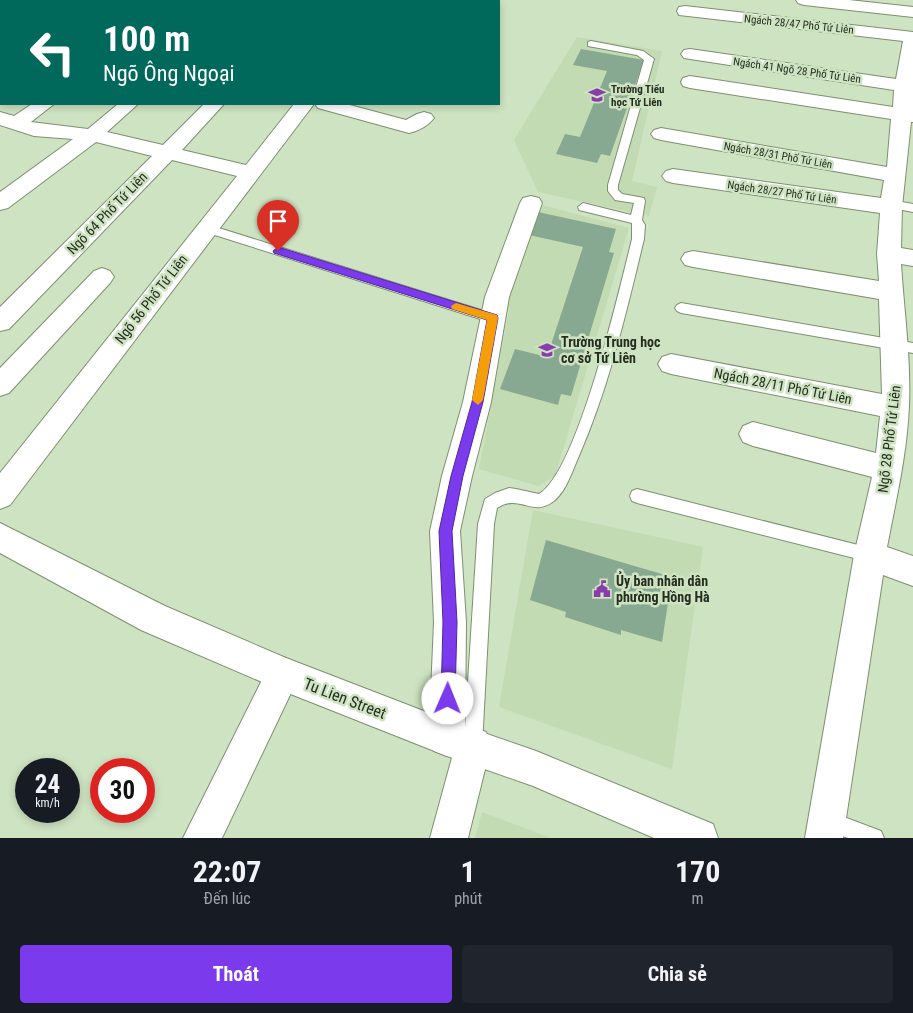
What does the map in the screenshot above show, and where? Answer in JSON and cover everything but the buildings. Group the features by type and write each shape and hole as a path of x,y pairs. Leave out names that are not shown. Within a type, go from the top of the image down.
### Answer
{"street":[{"path":"804,0 913,12"},
{"name":"Ngách 28/47 Phố Tứ Liên","path":"685,11 912,47"},
{"name":"Ngõ 28 Phố Tứ Liên","path":"826,829 870,555 888,470 904,346 890,292 901,256 898,206 912,47"},
{"name":"Ngách 41 Ngõ 28 Phố Tứ Liên","path":"690,54 909,87"},
{"path":"690,82 907,115"},
{"path":"8,121 42,105"},
{"path":"0,203 92,135 128,105"},
{"name":"Ngõ 64 Phố Tứ Liên","path":"0,322 214,105"},
{"name":"Ngõ 56 Phố Tứ Liên","path":"0,496 249,172 303,105"},
{"path":"329,105 409,127 424,118"},
{"path":"8,121 34,130 92,135 249,172"},
{"name":"Ngách 28/31 Phố Tứ Liên","path":"661,134 902,171"},
{"name":"Ngách 28/27 Phố Tứ Liên","path":"673,176 898,206"},
{"path":"449,838 460,742 445,531 457,476 477,402 497,297 531,203"},
{"path":"693,259 890,292"},
{"path":"0,385 102,277"},
{"name":"Ngách 28/11 Phố Tứ Liên","path":"671,364 895,408"},
{"path":"753,434 888,470"},
{"name":"Tu Lien Street","path":"0,537 153,618 283,674 536,769 699,838"},
{"path":"870,555 913,570"},
{"path":"202,838 283,674"}],"lane":[{"path":"591,44 640,53 649,59 613,185 613,191 619,197 640,201 636,220"},
{"path":"460,742 490,504 505,494 513,494 536,501 545,499 556,490 575,451 609,358 638,239 640,226 636,220 583,207"},
{"path":"206,228 493,318"},
{"path":"682,308 904,346"},
{"path":"638,496 870,555"},
{"path":"826,829 874,838"}],"shaded area":[{"name":"Trường Tiểu học Tứ Liên","path":"577,37 662,51 632,181 657,187 649,216 538,192 514,140"},
{"name":"Trường Trung học cơ sở Tứ Liên","path":"538,204 629,228 555,476 538,486 479,469 509,310 510,280"},
{"path":"533,510 703,547 672,769 499,707"},
{"path":"482,812 551,838 475,838"}],"slow traffic":[{"path":"456,306 493,318 478,400"}],"place":[{"name":"Trường Tiểu học Tứ Liên","path":"597,95"},
{"name":"Trường Trung học cơ sở Tứ Liên","path":"547,350"},
{"name":"Ủy ban nhân dân phường Hồng Hà","path":"602,589"}],"route":[{"path":"278,251 493,318 477,402 457,476 445,531 450,622 448,699"}]}
